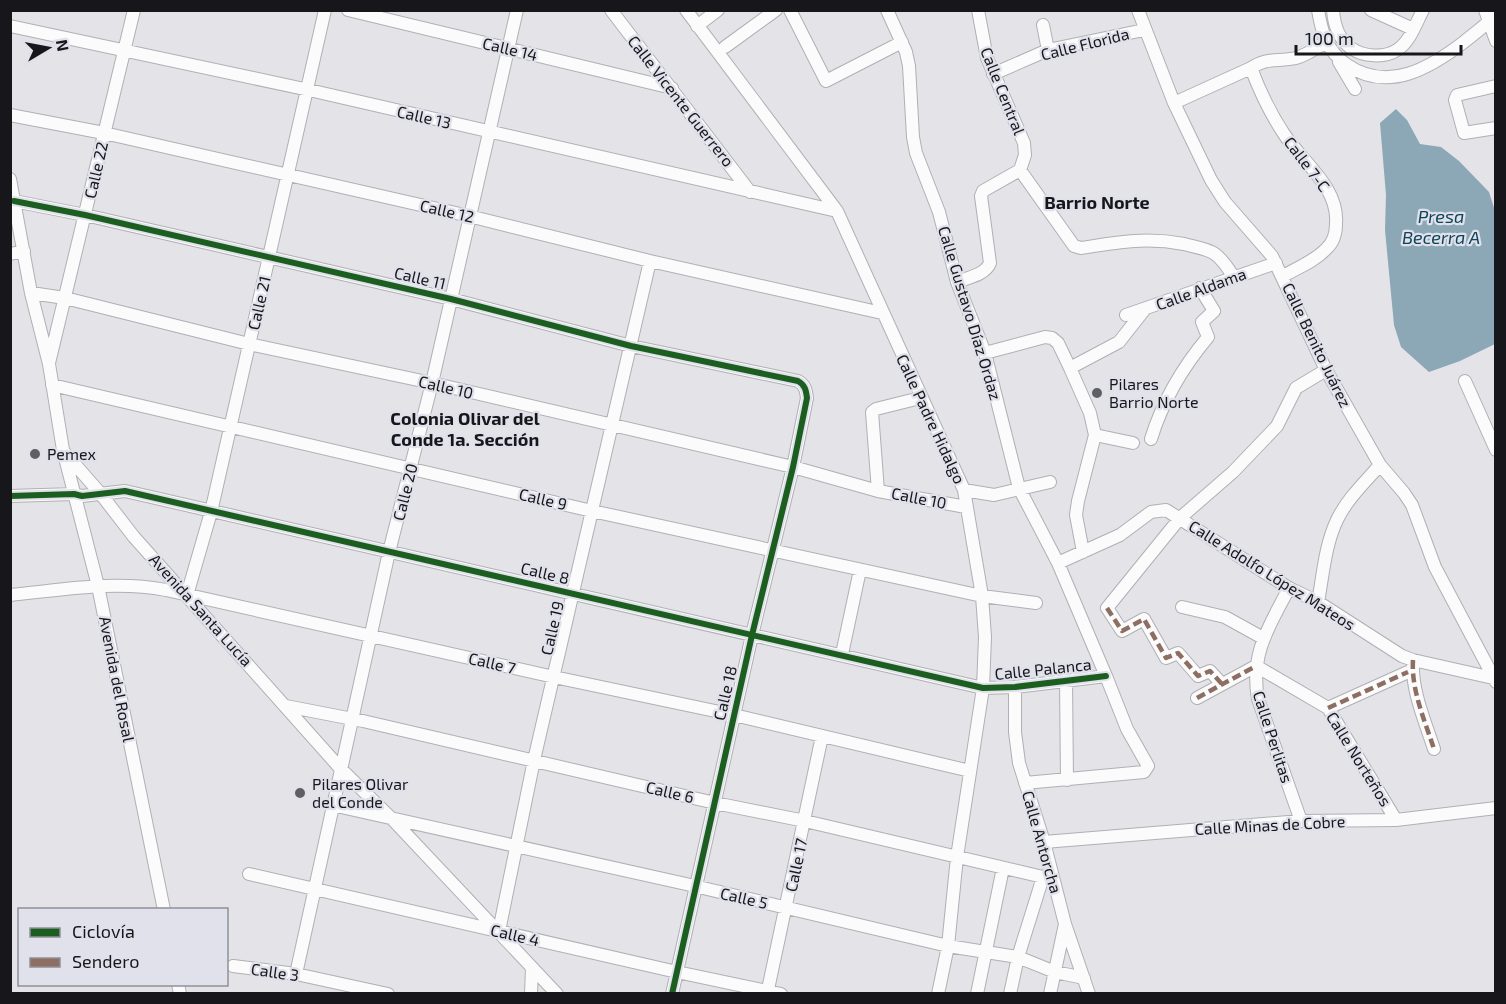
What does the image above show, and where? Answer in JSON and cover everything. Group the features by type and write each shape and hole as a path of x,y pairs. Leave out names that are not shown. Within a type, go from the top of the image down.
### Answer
{"street":[{"name":"Calle 22","path":"49,364 134,10"},
{"name":"Calle 21","path":"187,595 211,512 309,90 325,10"},
{"name":"Calle 14","path":"348,10 672,88"},
{"name":"Calle 20","path":"296,974 389,552 432,383 517,10"},
{"name":"Calle Vicente Guerrero","path":"611,10 750,192"},
{"name":"Calle Padre Hidalgo","path":"687,10 837,211 920,398 964,490 982,596 985,637 983,688 957,857 948,946 938,993"},
{"path":"697,26 718,10"},
{"path":"725,47 777,10"},
{"path":"790,10 824,80 828,81 902,42"},
{"name":"Calle Gustavo Díaz Ordaz","path":"887,10 902,42 909,66 916,153 939,212 957,282 985,353 1018,488 1058,563 1126,729 1147,763 1147,770 1144,772 1066,780"},
{"name":"Calle Central","path":"978,10 982,39 993,74 1024,143 1025,155 1020,170"},
{"name":"Calle Benito Juárez","path":"1138,10 1174,103 1211,180 1276,263 1326,370 1380,465 1412,505 1435,567 1494,680"},
{"path":"1318,10 1326,42 1355,89"},
{"path":"1333,10 1338,33 1351,49 1382,55 1397,50 1406,41 1423,10"},
{"path":"1371,10 1413,29"},
{"path":"1335,57 1371,77 1391,78 1410,74 1428,66 1455,49 1490,16 1496,41"},
{"path":"1043,25 1048,50"},
{"name":"Calle 13","path":"10,26 309,90 837,211"},
{"name":"Calle Florida","path":"993,74 1048,50 1144,30"},
{"path":"1174,103 1267,60 1298,57 1326,42"},
{"name":"Calle 7-C","path":"1251,68 1262,98 1285,137 1328,189 1334,201 1337,217 1336,230 1327,249 1283,276"},
{"path":"1496,86 1457,95 1455,100 1463,132 1466,134 1496,128"},
{"name":"Calle 12","path":"10,115 104,133 882,313"},
{"path":"957,282 982,272 988,268 990,263 981,196 983,191 1020,170 1074,246 1081,248 1145,239 1170,242 1199,248 1214,254 1225,263 1233,276"},
{"path":"10,179 31,293 49,364 63,450"},
{"name":"Calle 11","path":"14,201 85,215 451,299 630,346 798,381 805,387 807,398"},
{"path":"10,254 24,251"},
{"name":"Calle 19","path":"498,931 534,760 650,261"},
{"name":"Calle Aldama","path":"1126,315 1233,276 1276,263"},
{"path":"1151,439 1158,417 1172,388 1187,362 1208,337 1202,322 1214,311 1200,288"},
{"name":"Calle 10","path":"31,293 65,298 249,344 432,383 793,467 878,491 966,507"},
{"path":"1070,368 1119,342 1145,309"},
{"path":"985,353 1045,338 1052,338 1058,343 1090,413 1095,435 1076,515 1083,552"},
{"path":"1222,684 1210,670 1198,676 1178,653 1166,658 1144,619 1122,631 1107,608 1180,518 1233,472 1277,426 1296,388 1326,370"},
{"path":"1465,381 1496,450"},
{"name":"Calle 9","path":"52,385 592,511 982,596 1035,603"},
{"name":"Calle 18","path":"672,993 807,398"},
{"path":"878,491 872,412 920,398"},
{"path":"1095,435 1132,443"},
{"name":"Avenida Santa Lucía","path":"63,450 134,537 340,768 393,820 557,993"},
{"name":"Avenida del Rosal","path":"63,450 98,586 164,908"},
{"path":"1318,602 1328,544 1337,520 1349,500 1380,465"},
{"path":"964,490 994,495 1050,482"},
{"name":"Calle 8","path":"10,496 74,494 82,496 125,491 983,688"},
{"name":"Calle Adolfo López Mateos","path":"1058,563 1120,535 1151,512 1166,510 1289,588 1318,602 1392,650 1411,666 1494,680"},
{"path":"842,654 860,570"},
{"name":"Calle 7","path":"10,595 98,586 144,586 734,715 970,771"},
{"name":"Calle Perlitas","path":"1289,588 1263,638 1256,666 1258,699 1301,821"},
{"path":"1182,607 1225,617 1263,638"},
{"path":"1197,698 1256,666"},
{"name":"Calle Norteños","path":"1256,666 1328,708 1396,820"},
{"path":"1328,708 1411,666 1419,703 1434,749"},
{"name":"Calle Palanca","path":"983,688 1015,687 1106,676"},
{"path":"1025,783 1066,780 1066,681"},
{"name":"Calle Antorcha","path":"1015,687 1016,748 1044,842 1047,875 1089,993"},
{"name":"Calle 6","path":"286,706 353,719 715,803 805,821 1003,868 1047,875"},
{"name":"Calle 17","path":"767,992 822,736"},
{"name":"Calle 5","path":"333,805 697,886 948,946 1018,957 1055,972 1084,978"},
{"name":"Calle Minas de Cobre","path":"1044,842 1301,821 1396,820 1496,808"},
{"path":"977,993 1003,868"},
{"name":"Calle 4","path":"249,874 677,972 781,993"},
{"path":"1010,993 1018,957 1047,875"},
{"path":"1050,993 1065,924"},
{"name":"Calle 3","path":"233,966 296,974 388,993"},
{"path":"531,993 532,968"}],"water":[{"name":"Presa Becerra A","path":"1396,109 1407,120 1420,144 1441,147 1459,161 1489,192 1495,211 1495,344 1460,361 1429,372 1401,347 1394,325 1385,230 1386,195 1380,123"}],"marked path":[{"path":"1107,608 1122,631 1144,619 1166,658 1178,653 1198,676 1210,671 1222,684"},
{"path":"1413,660 1416,694 1434,749"},
{"path":"1197,698 1256,666"},
{"path":"1328,708 1408,672"}],"cycle path":[{"path":"14,201 85,215 451,299 631,346 798,381 802,384 807,398 793,467 752,635 672,994"},
{"path":"10,496 74,494 82,496 125,491 983,688 1015,687 1106,676"}],"place":[{"name":"Pilares Barrio Norte","path":"1097,393"},
{"name":"Pemex","path":"35,454"},
{"name":"Pilares Olivar del Conde","path":"300,793"}],"district":[{"name":"Barrio Norte","path":"1097,203"},
{"name":"Colonia Olivar del Conde 1a. Sección","path":"465,429"}]}
